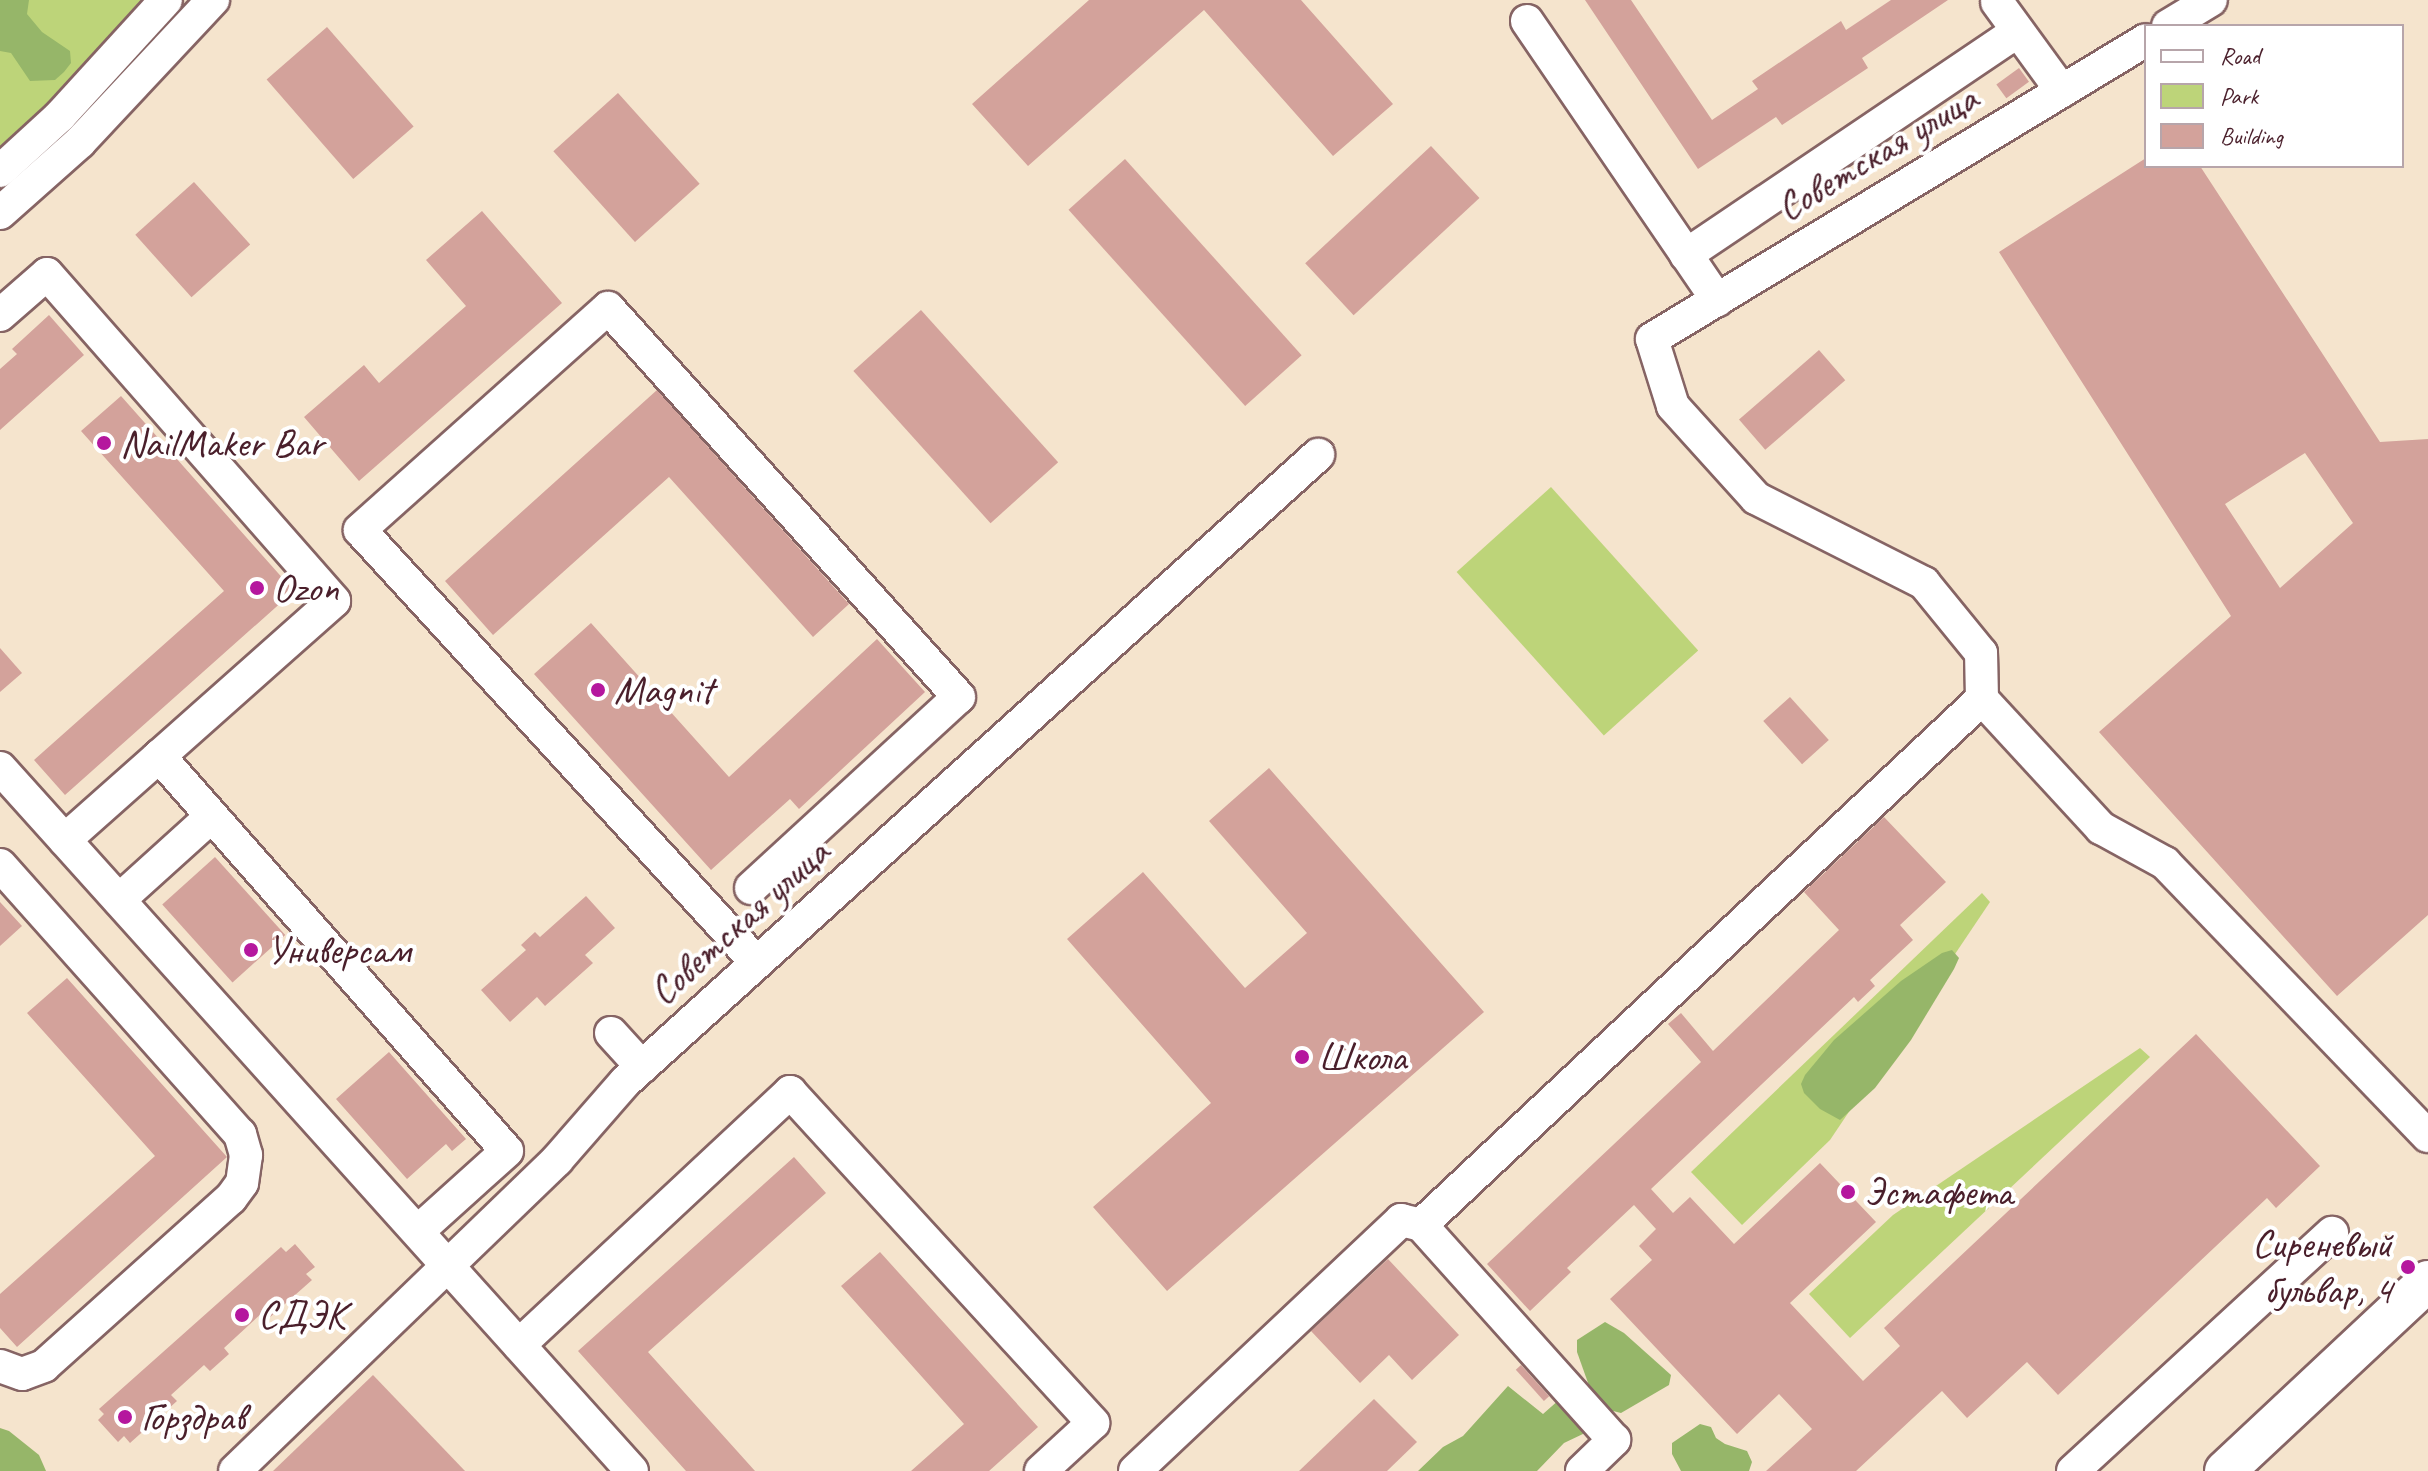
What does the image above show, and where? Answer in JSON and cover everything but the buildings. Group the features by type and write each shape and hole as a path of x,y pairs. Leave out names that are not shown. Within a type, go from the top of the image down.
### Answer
{"main road":[{"path":"2225,1471 2428,1281"}],"street":[{"path":"0,171 60,116 166,0"},
{"path":"0,213 80,142 213,0"},
{"path":"2171,24 2211,0"},
{"path":"1997,2 2062,91"},
{"path":"1527,21 1717,300"},
{"path":"1686,255 2018,31"},
{"name":"Советская улица","path":"1982,699 1981,653 1928,588 1756,498 1673,406 1652,339 2144,41"},
{"path":"0,315 47,274 334,601 65,840"},
{"path":"751,888 959,697 919,638 608,308 360,530 757,963"},
{"name":"Советская улица","path":"235,1471 557,1160 642,1067 1318,455"},
{"path":"1421,1225 1982,699 2101,828 2165,863 2428,1136"},
{"path":"159,756 212,816 412,1023 507,1151 418,1231"},
{"path":"0,768 632,1471"},
{"path":"119,900 212,816"},
{"path":"0,865 240,1134 246,1155 242,1183 231,1198 44,1366 22,1374 0,1366"},
{"path":"611,1033 642,1067"},
{"path":"519,1345 790,1092 1093,1423 1041,1471"},
{"path":"1135,1471 1401,1220 1421,1225 1614,1440 1582,1471"},
{"path":"2073,1471 2332,1233"}],"green space":[{"path":"0,0 152,0 0,159"},
{"path":"0,0 29,0 27,14 42,32 70,51 71,63 55,80 30,81 11,53 0,51"},
{"path":"1551,487 1698,650 1604,735 1457,572"},
{"path":"1982,893 1990,902 1830,1140 1742,1225 1691,1172"},
{"path":"1952,950 1959,958 1954,969 1911,1040 1875,1088 1840,1120 1820,1109 1804,1093 1801,1084 1834,1040 1901,981 1942,953"},
{"path":"2140,1048 2150,1057 1850,1338 1809,1294 1893,1215"},
{"path":"1605,1322 1624,1333 1671,1375 1669,1385 1621,1413 1609,1410 1592,1394 1577,1352 1577,1340"},
{"path":"1508,1386 1543,1414 1560,1399 1584,1422 1585,1433 1564,1443 1537,1471 1418,1471 1443,1447 1463,1436"},
{"path":"1700,1424 1711,1427 1716,1438 1725,1444 1747,1451 1752,1462 1749,1471 1681,1471 1672,1454 1672,1443"},
{"path":"0,1428 9,1431 39,1455 46,1471 0,1471"}],"place":[{"name":"NailMaker Bar","path":"104,443"},
{"name":"Ozon","path":"257,588"},
{"name":"Magnit","path":"598,690"},
{"name":"Универсам","path":"251,950"},
{"name":"Школа","path":"1302,1057"},
{"name":"Эстафета","path":"1848,1192"},
{"name":"Сиреневый бульвар, 4","path":"2408,1267"},
{"name":"СДЭК","path":"242,1315"},
{"name":"Горздрав","path":"125,1417"}]}
